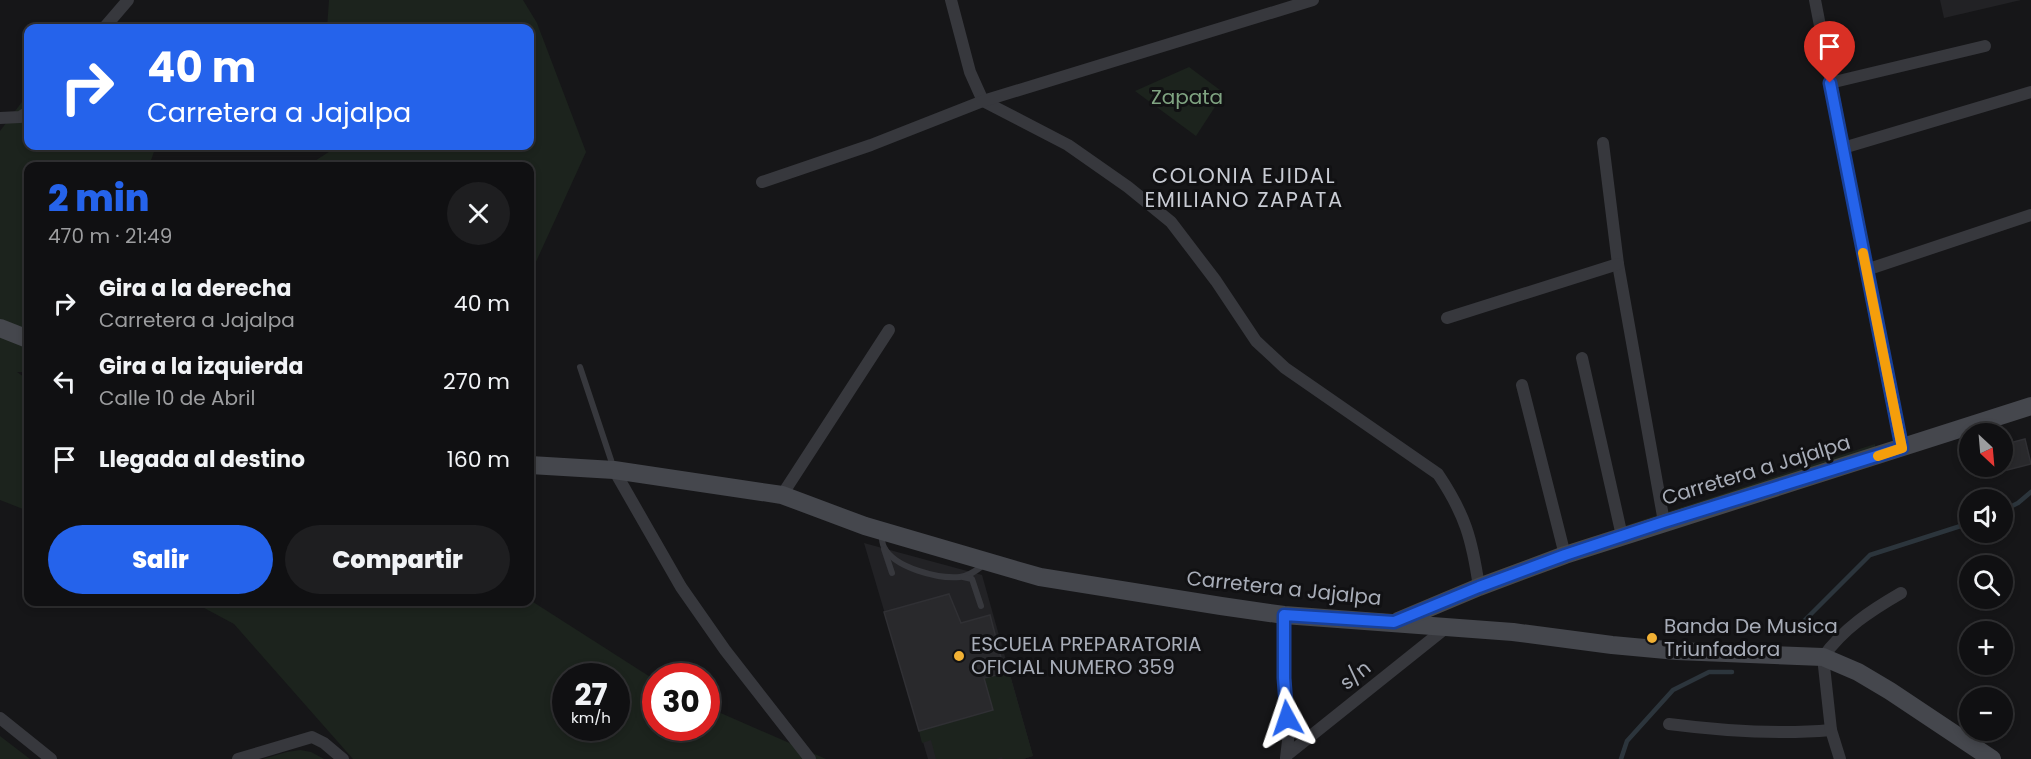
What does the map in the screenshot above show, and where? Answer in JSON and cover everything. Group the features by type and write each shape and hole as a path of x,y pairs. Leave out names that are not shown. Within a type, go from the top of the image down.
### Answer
{"street":[{"path":"107,24 128,0"},
{"path":"951,0 970,72 983,101 1068,145 1128,187 1171,222 1216,280 1256,342 1304,382 1438,474 1465,519 1479,587"},
{"path":"762,182 871,145 983,101 1313,0"},
{"path":"1815,0 1902,448"},
{"path":"1830,83 1985,46"},
{"path":"1844,148 2031,92"},
{"path":"0,118 20,117 24,114"},
{"path":"1603,143 1618,264 1664,522"},
{"path":"1866,270 2031,215"},
{"path":"1447,318 1618,264"},
{"path":"0,328 24,337"},
{"path":"782,495 889,330"},
{"path":"1582,358 1622,536"},
{"path":"1522,385 1565,555"},
{"name":"Carretera a Jajalpa","path":"534,465 617,470 782,495 880,530 1040,577 1284,615 1394,622 1565,555 2031,406"},
{"path":"617,470 681,587 724,650 810,759"},
{"path":"1840,759 1831,730 1823,657 1851,625 1871,610 1901,593"},
{"path":"1284,615 1284,696 1289,732 1286,757"},
{"path":"1394,622 1677,651 1823,657 1857,672 1890,691 1992,759"},
{"name":"s/n","path":"1286,757 1448,626"},
{"path":"0,718 51,759"},
{"path":"1669,724 1789,734 1831,730"},
{"path":"238,759 312,737 324,743 343,759"}],"lane":[{"path":"580,367 617,470"},
{"path":"880,530 892,573"},
{"path":"884,548 898,561 920,572 939,577 972,579 981,606"},
{"path":"962,577 973,573 989,561"}],"shaded area":[{"path":"1940,0 2021,0 1944,18"},
{"name":"ESCUELA PREPARATORIA OFICIAL NUMERO 359","path":"864,543 982,575 1033,756 1023,759 928,759"}],"green space":[{"path":"329,0 523,0 537,23 586,152 534,266 534,162 313,162 332,150 534,150 534,24 327,24"},
{"name":"Zapata","path":"1189,67 1224,93 1196,136 1135,91"},
{"path":"24,99 24,150 155,150 150,162 24,162 24,372 17,372 24,377 24,509 0,500 0,131"},
{"path":"1875,444 1875,448 1606,532"},
{"path":"534,603 628,663 552,663 552,741 630,741 630,664 642,672 642,741 720,741 720,713 826,759 353,759 234,624 200,606 534,606"},
{"path":"1009,672 1033,756 1023,759 1003,759 1002,757 996,759 936,759 931,740 922,743 919,731 993,710 987,689 912,708 908,695"},
{"path":"0,736 30,759 0,759"},
{"path":"300,750 311,752 324,759 263,759 287,752"}],"building":[{"path":"2025,439 2031,464 2013,468 2013,442"},
{"path":"949,594 961,623 990,615 1005,673 984,678 993,710 919,731 884,612"}],"waterway":[{"path":"2013,506 2031,492"},
{"path":"1799,626 1870,555 1959,527"},
{"path":"1621,759 1627,741 1673,690 1709,672 1732,672"}],"slow traffic":[{"path":"1863,253 1902,448 1878,456"}],"place":[{"name":"Banda De Musica Triunfadora","path":"1652,638"},
{"name":"ESCUELA PREPARATORIA OFICIAL NUMERO 359","path":"959,656"}],"district":[{"name":"COLONIA EJIDAL EMILIANO ZAPATA","path":"1244,187"}],"route":[{"path":"1287,718 1284,678 1284,615 1394,622 1565,555 1902,448 1830,83"}]}
